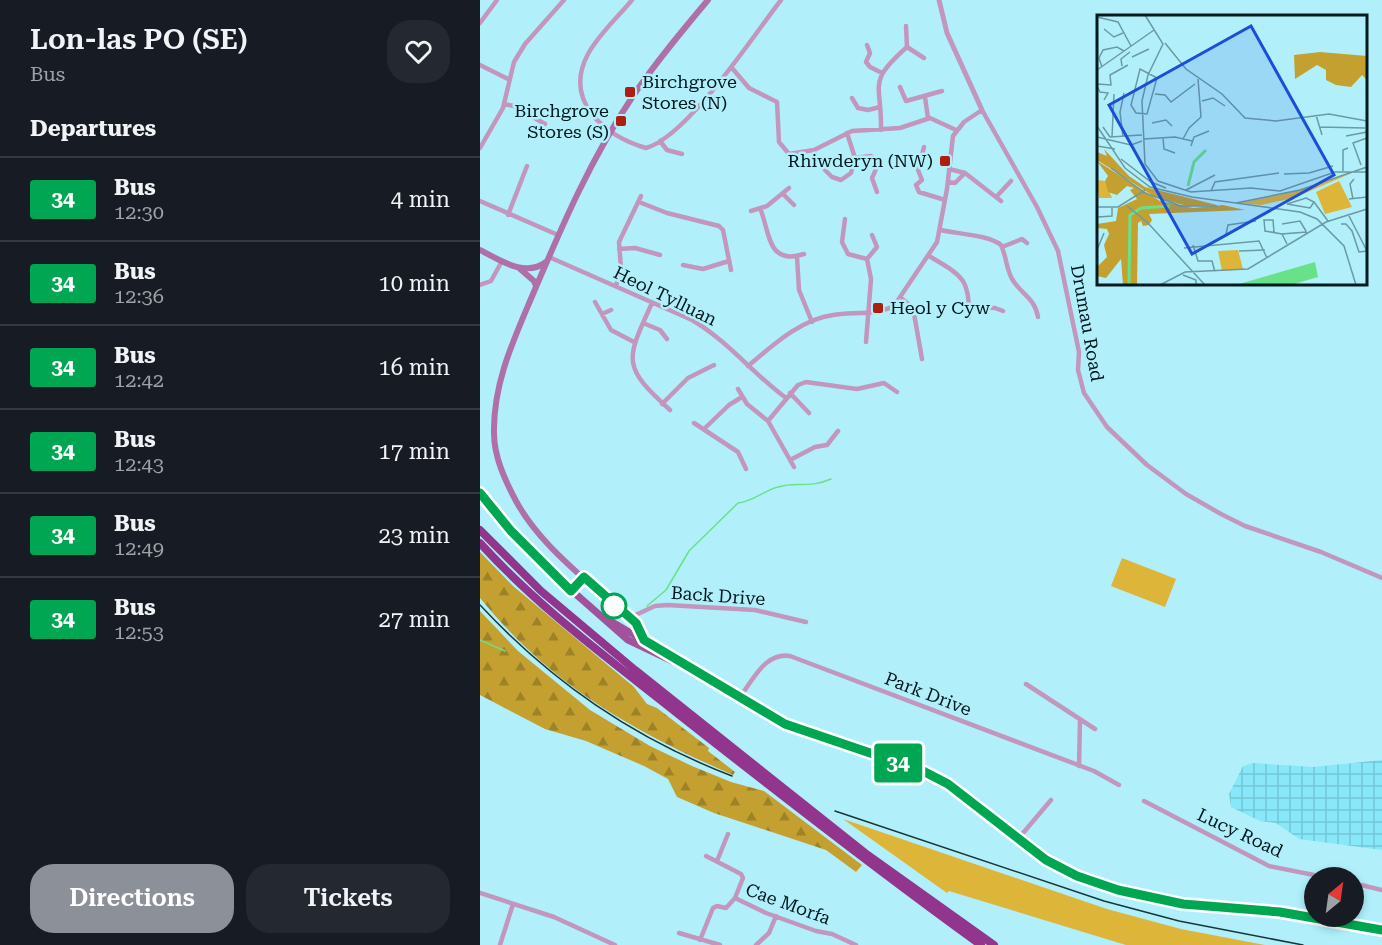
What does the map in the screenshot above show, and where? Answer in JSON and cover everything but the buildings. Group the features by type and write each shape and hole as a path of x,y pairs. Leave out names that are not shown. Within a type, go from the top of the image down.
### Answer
{"highway":[{"path":"480,530 541,591 635,670 865,852 994,945"},
{"path":"480,543 528,590 630,676 865,861 981,945"}],"main road":[{"path":"644,640 638,627 543,538 524,514 505,478 495,445 499,383 558,235 613,131 632,97 708,0"},
{"path":"480,250 519,268 531,269 548,259"},
{"path":"519,268 534,281 536,286"},
{"path":"480,493 511,531 571,591 622,635 637,645 690,669"},
{"path":"571,591 584,577"},
{"path":"599,614 690,669 798,729 923,771 973,801 1018,839 1060,868 1118,890 1183,904 1280,912 1382,930"},
{"path":"629,618 631,632 637,645"}],"street":[{"path":"480,23 497,0"},
{"path":"480,148 498,119 504,104 508,79 514,62 525,44 564,0"},
{"path":"632,0 589,53 581,73 582,97 587,110 599,123 646,148 660,141 687,117 732,68 781,0"},
{"name":"Drumau Road","path":"939,0 947,33 982,111 1037,207 1058,251 1079,352 1078,370 1084,393 1107,427 1147,465 1186,494 1221,514 1245,526 1321,552 1382,578"},
{"path":"881,130 877,89 882,73 907,47 906,26"},
{"path":"867,45 870,53 866,62 870,67 882,73"},
{"path":"907,47 924,58"},
{"path":"480,65 508,79"},
{"path":"732,68 749,88 777,102 778,142 786,152 793,155 814,150 847,133 861,129 900,128 928,118 956,130"},
{"path":"900,87 906,101 942,91"},
{"path":"925,97 928,118"},
{"path":"852,98 858,108 868,110 880,107"},
{"path":"504,104 514,106 539,124 546,124"},
{"path":"748,366 786,336 812,322 830,315 888,309 901,297 929,256 941,230 956,130 982,111"},
{"path":"825,170 832,177 846,179 851,173 855,158 847,133"},
{"path":"660,141 667,150 682,154"},
{"path":"924,147 918,170 922,180 916,186 919,192 945,200"},
{"path":"855,158 871,156 875,159 877,166 872,178 877,192"},
{"path":"508,215 527,166"},
{"path":"949,169 965,173 1001,201"},
{"path":"948,182 955,183 965,173"},
{"path":"997,196 1011,181"},
{"path":"751,212 783,194 789,188"},
{"path":"783,194 794,205"},
{"path":"616,286 621,269 619,249 621,235 641,196"},
{"path":"480,201 558,235"},
{"path":"639,202 667,213 719,226 724,235 732,270"},
{"path":"760,208 771,246 782,255 797,257 804,254"},
{"path":"845,219 842,235 845,250 848,254 867,259"},
{"path":"941,230 965,236 987,237 1002,247 1014,283 1030,296 1036,305 1038,317"},
{"path":"867,259 877,247 877,241 872,236"},
{"path":"1002,247 1022,239 1027,243"},
{"path":"619,249 635,248 660,255"},
{"path":"929,256 957,272 966,283 969,317"},
{"path":"797,257 799,290 812,322"},
{"name":"Heol Tylluan","path":"548,259 616,286 713,332 786,398"},
{"path":"690,267 693,259"},
{"path":"866,342 870,270 867,259"},
{"path":"480,285 490,281 502,261"},
{"path":"683,264 703,269 729,261"},
{"path":"901,297 913,308 922,359"},
{"path":"595,302 610,330 634,342"},
{"path":"652,303 634,342 631,360 636,376 670,410"},
{"path":"969,307 995,308 1003,312"},
{"path":"602,315 611,310"},
{"path":"643,322 660,330 667,339"},
{"path":"662,404 688,378 714,365"},
{"path":"768,421 790,393 806,382 856,389 884,384 897,392"},
{"path":"738,390 742,397 768,421 794,467"},
{"path":"790,393 809,413"},
{"path":"705,428 729,405 742,397"},
{"path":"694,423 705,428 738,452 746,469"},
{"path":"790,460 815,447 827,445 838,431"},
{"name":"Back Drive","path":"629,618 655,606 667,605 755,610 806,622"},
{"name":"Park Drive","path":"740,697 767,661 780,656 790,656 1079,766 1119,784"},
{"path":"1026,684 1095,729"},
{"path":"1079,766 1080,720"},
{"path":"1018,839 1051,800"},
{"name":"Lucy Road","path":"1144,801 1269,866 1304,873"},
{"path":"717,861 728,834"},
{"path":"706,856 741,874 743,878 735,898"},
{"path":"1364,886 1382,890"},
{"path":"480,893 554,917 606,943 615,945"},
{"name":"Cae Morfa","path":"700,940 715,906 726,908 735,898 776,916 816,931 832,934 856,945"},
{"path":"500,945 513,904"},
{"path":"756,945 769,933 776,916"},
{"path":"680,933 720,945"}],"shaded area":[{"path":"1122,558 1176,579 1165,607 1111,586"},
{"path":"1382,760 1382,850 1299,839 1276,823 1260,821 1231,807 1229,794 1243,766 1253,763 1313,767"},
{"path":"843,819 1107,909 1181,929 1265,945 1126,945 949,891 947,893"}],"green space":[{"path":"480,552 513,586 634,687 647,704 657,708 709,748 708,751 735,772 733,775 627,723 595,703 535,656 480,598"},
{"path":"480,611 518,651 590,710 650,746 692,766 731,782 764,791 862,865 856,872 826,850 714,813 677,797 668,779 644,766 586,741 545,729 480,695"}],"waterway":[{"path":"647,606 666,590 689,551 738,503 778,487 816,484 831,479"},
{"path":"480,640 505,651"}],"railway":[{"path":"480,605 536,659 596,705 661,744 732,776"},
{"path":"835,811 1104,901 1179,921 1303,945"}],"bus line":[{"name":"34","path":"480,493 511,531 571,591 584,577 615,607 636,623 644,640 785,724 820,738 923,771 948,784 973,801 1028,847 1060,868 1095,883 1144,897 1183,904 1280,912 1382,930"}],"place":[{"name":"Birchgrove Stores (N)","path":"630,92"},
{"name":"Birchgrove Stores (S)","path":"621,121"},
{"name":"Rhiwderyn (NW)","path":"945,161"},
{"name":"Heol y Cyw","path":"878,308"}]}
